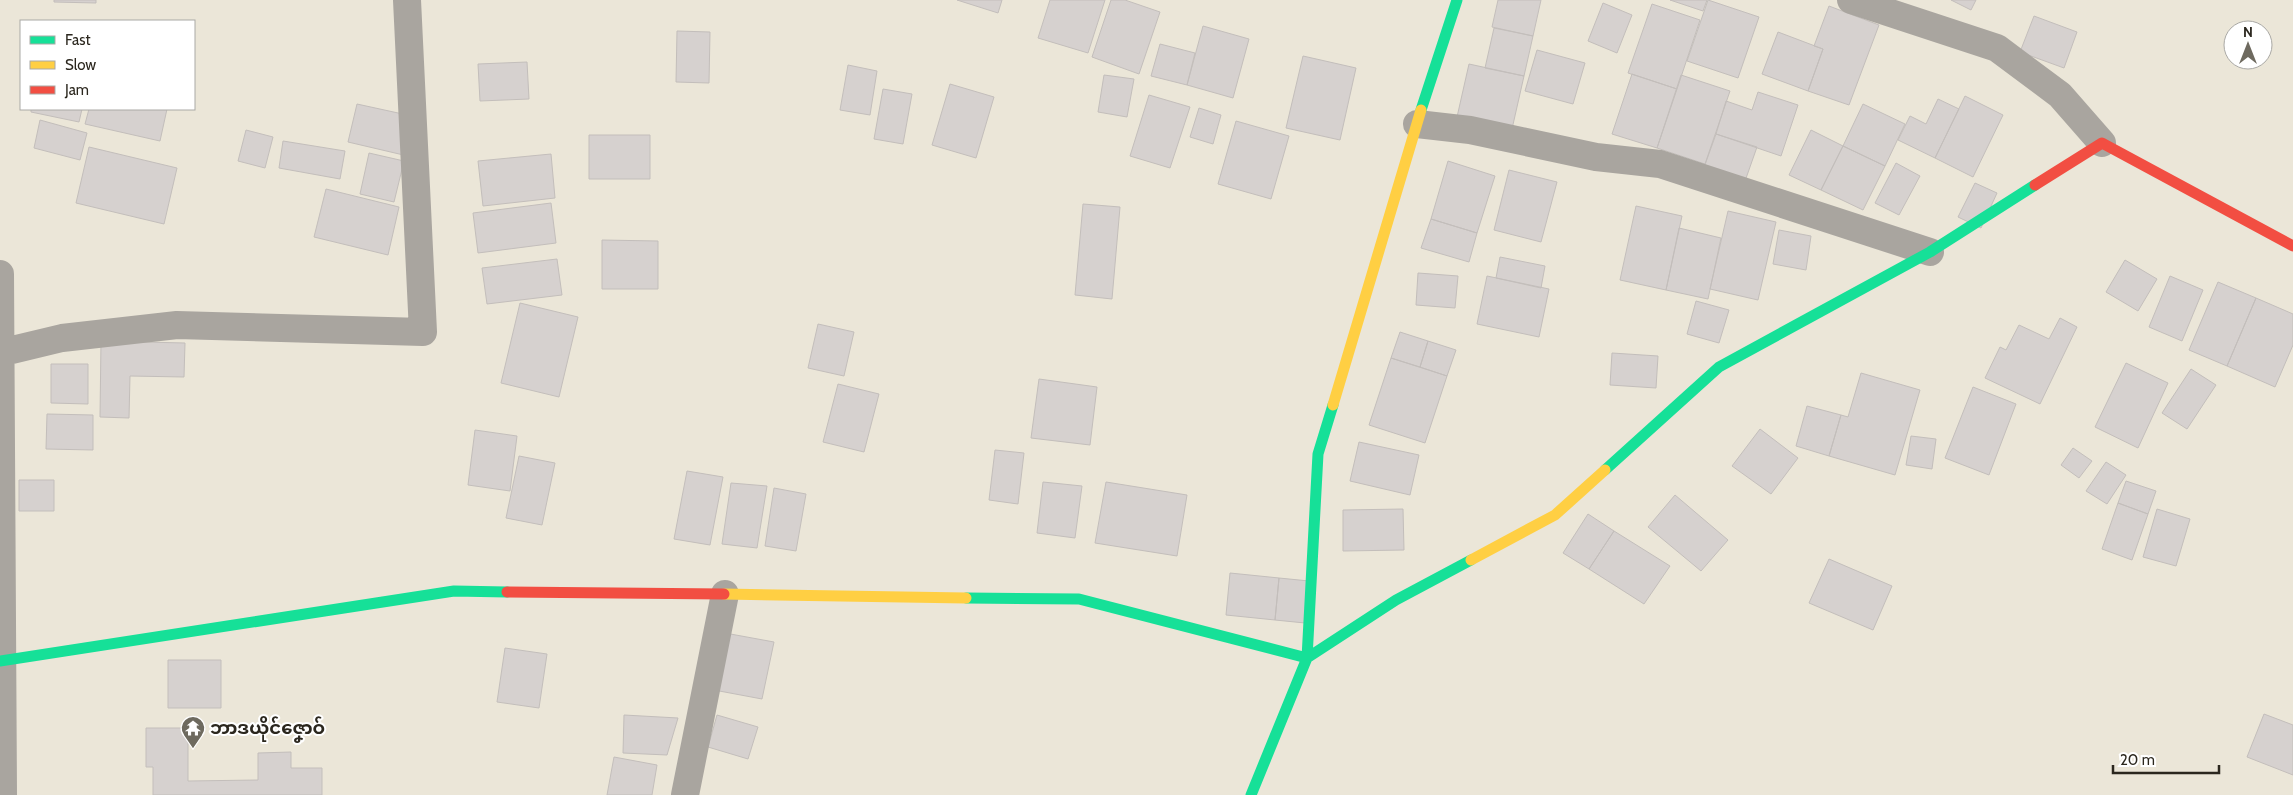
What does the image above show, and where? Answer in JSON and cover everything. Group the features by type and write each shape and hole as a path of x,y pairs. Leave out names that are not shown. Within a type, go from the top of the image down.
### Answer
{"street":[{"path":"1,353 62,338 177,325 423,332 407,0"},
{"path":"1251,795 1307,658 1318,454 1417,124 1457,0"},
{"path":"1851,0 1997,48 2060,95 2102,142 2293,246"},
{"path":"1417,124 1470,130 1596,157 1660,164 1930,252"},
{"path":"1,661 454,591 1079,598 1307,658 1396,600 1555,515 1718,367 1930,252 2102,142"},
{"path":"0,274 3,795"},
{"path":"685,795 725,594"}],"building":[{"path":"54,0 96,0 96,3 54,2"},
{"path":"957,0 1002,0 998,13"},
{"path":"1050,0 1105,0 1088,53 1038,38"},
{"path":"1111,0 1125,0 1160,12 1139,74 1092,57"},
{"path":"1498,0 1541,0 1533,36 1492,27"},
{"path":"1670,0 1707,0 1703,11"},
{"path":"1708,0 1759,17 1738,78 1687,61"},
{"path":"1951,0 1976,0 1971,10"},
{"path":"1603,3 1632,15 1617,53 1588,41"},
{"path":"1652,4 1700,20 1677,89 1628,73"},
{"path":"1829,6 1879,25 1849,105 1808,91 1823,49 1814,46"},
{"path":"2034,16 2077,32 2064,68 2020,52"},
{"path":"1203,26 1249,39 1233,98 1187,85"},
{"path":"1494,28 1533,36 1524,76 1485,68"},
{"path":"677,31 710,32 709,83 676,82"},
{"path":"1778,32 1823,49 1808,91 1762,74"},
{"path":"1160,44 1195,53 1187,85 1151,76"},
{"path":"1537,50 1585,63 1573,104 1525,91"},
{"path":"1303,56 1356,68 1340,140 1286,128"},
{"path":"527,62 529,99 480,101 478,64"},
{"path":"1469,64 1524,76 1512,129 1457,117"},
{"path":"848,65 877,71 870,115 840,110"},
{"path":"1632,74 1677,89 1657,148 1612,134"},
{"path":"1104,75 1134,79 1127,117 1098,112"},
{"path":"1681,75 1730,91 1705,164 1657,148"},
{"path":"950,84 994,97 976,158 932,145"},
{"path":"883,89 912,94 903,144 874,139"},
{"path":"1758,92 1798,105 1781,156 1716,134 1726,101 1752,110"},
{"path":"1149,95 1190,107 1170,168 1130,156"},
{"path":"1965,96 2003,115 1973,177 1935,158"},
{"path":"1938,99 1959,109 1935,158 1898,140 1910,116 1926,124"},
{"path":"357,104 421,118 412,157 348,142"},
{"path":"1863,104 1905,124 1885,166 1843,146"},
{"path":"1199,108 1221,115 1213,144 1190,137"},
{"path":"31,110 82,110 79,122 31,112"},
{"path":"89,110 167,110 160,141 85,124"},
{"path":"40,120 87,133 80,160 34,148"},
{"path":"1236,121 1289,136 1271,199 1218,184"},
{"path":"246,130 273,137 265,168 238,161"},
{"path":"1811,130 1843,146 1821,190 1789,175"},
{"path":"1716,134 1757,147 1738,201 1697,187"},
{"path":"589,135 650,135 650,179 589,179"},
{"path":"283,141 345,151 340,179 279,168"},
{"path":"1843,146 1885,166 1863,210 1821,190"},
{"path":"89,147 177,168 164,224 76,203"},
{"path":"369,153 404,161 394,202 360,194"},
{"path":"551,154 555,198 483,206 478,161"},
{"path":"1448,161 1495,176 1477,233 1431,219"},
{"path":"1896,163 1920,176 1899,215 1875,203"},
{"path":"1509,170 1557,182 1541,242 1494,230"},
{"path":"1975,183 1997,193 1981,228 1958,217"},
{"path":"326,189 399,207 388,255 314,237"},
{"path":"551,203 556,243 478,253 473,213"},
{"path":"1083,204 1120,207 1112,299 1075,295"},
{"path":"1636,206 1682,216 1666,290 1620,280"},
{"path":"1728,211 1776,222 1758,300 1710,289"},
{"path":"1431,219 1477,233 1469,262 1421,248"},
{"path":"1679,228 1721,238 1708,299 1666,290"},
{"path":"1779,230 1811,236 1806,270 1773,264"},
{"path":"602,240 658,241 658,289 602,289"},
{"path":"1500,257 1545,266 1541,288 1496,278"},
{"path":"557,259 562,295 487,304 482,268"},
{"path":"2125,260 2157,279 2138,311 2106,292"},
{"path":"1418,273 1458,276 1455,308 1416,305"},
{"path":"1487,276 1549,289 1539,337 1477,324"},
{"path":"2170,276 2203,290 2182,341 2149,327"},
{"path":"2218,282 2256,298 2227,366 2189,350"},
{"path":"2256,298 2293,314 2293,345 2275,387 2227,366"},
{"path":"1696,301 1729,310 1719,343 1687,334"},
{"path":"520,303 578,317 559,397 501,383"},
{"path":"2060,318 2077,327 2040,404 1985,378 2000,347 2006,350 2019,325 2049,339"},
{"path":"818,324 854,332 844,376 808,368"},
{"path":"1400,332 1428,341 1420,367 1391,358"},
{"path":"101,341 185,343 184,377 130,376 129,418 100,417"},
{"path":"1428,341 1456,350 1447,376 1420,367"},
{"path":"1612,353 1658,356 1656,388 1610,385"},
{"path":"1391,358 1447,376 1425,443 1369,425"},
{"path":"2126,363 2168,383 2138,448 2095,427"},
{"path":"51,364 88,364 88,404 51,403"},
{"path":"2191,369 2216,385 2187,429 2162,413"},
{"path":"1861,373 1920,390 1895,475 1829,456 1841,415 1848,417"},
{"path":"1039,379 1097,387 1090,445 1031,438"},
{"path":"838,384 879,394 864,452 823,442"},
{"path":"1973,387 2016,404 1989,475 1945,458"},
{"path":"1807,406 1841,415 1829,456 1796,446"},
{"path":"47,414 93,415 93,450 46,449"},
{"path":"1760,429 1798,458 1771,494 1732,466"},
{"path":"475,430 517,436 510,491 468,485"},
{"path":"1911,436 1936,439 1932,469 1906,465"},
{"path":"1359,442 1419,455 1410,495 1350,481"},
{"path":"2073,448 2092,461 2079,478 2061,465"},
{"path":"995,450 1024,453 1018,504 989,500"},
{"path":"519,456 555,463 542,525 506,518"},
{"path":"2106,462 2126,475 2107,504 2086,491"},
{"path":"687,471 723,477 710,545 674,539"},
{"path":"19,480 54,480 54,511 19,511"},
{"path":"2126,481 2156,491 2148,514 2118,503"},
{"path":"1043,482 1082,486 1075,538 1037,533"},
{"path":"1106,482 1187,495 1177,556 1095,543"},
{"path":"731,483 767,486 757,548 722,544"},
{"path":"774,488 806,494 796,551 765,546"},
{"path":"1675,495 1728,540 1701,571 1648,527"},
{"path":"2118,503 2148,514 2132,560 2102,549"},
{"path":"1403,509 1404,550 1343,551 1343,510"},
{"path":"2157,509 2190,519 2176,566 2143,557"},
{"path":"1588,514 1614,531 1589,569 1563,553"},
{"path":"1614,531 1670,566 1644,604 1589,569"},
{"path":"1829,559 1892,586 1873,630 1809,603"},
{"path":"1230,573 1279,578 1275,620 1226,615"},
{"path":"1279,578 1309,581 1305,623 1275,620"},
{"path":"725,633 774,642 762,699 714,690"},
{"path":"505,648 547,654 539,708 497,702"},
{"path":"168,660 221,660 221,708 168,708"},
{"path":"2264,714 2293,725 2293,775 2247,757"},
{"path":"624,715 678,718 667,755 623,753"},
{"path":"717,715 758,727 748,759 708,747"},
{"path":"146,728 188,728 188,781 258,780 258,753 291,752 291,768 322,768 322,795 153,795 153,767 146,767"},
{"path":"614,757 657,765 652,795 607,795"}],"traffic: fast":[{"path":"1421,110 1457,0"},
{"path":"1605,470 1719,367 1930,252 2035,185"},
{"path":"1251,795 1307,658 1318,454 1333,405"},
{"path":"966,598 1079,599 1307,658 1396,600 1471,560"},
{"path":"0,661 454,591 507,592"}],"traffic: slow":[{"path":"1333,405 1421,110"},
{"path":"1471,560 1555,515 1605,470"},
{"path":"724,594 966,598"}],"traffic: jam":[{"path":"2035,185 2102,143 2293,246"},
{"path":"507,592 724,594"}],"place":[{"name":"ဘာဒယိုင်ဇၞောဝ်","path":"193,749"}]}
